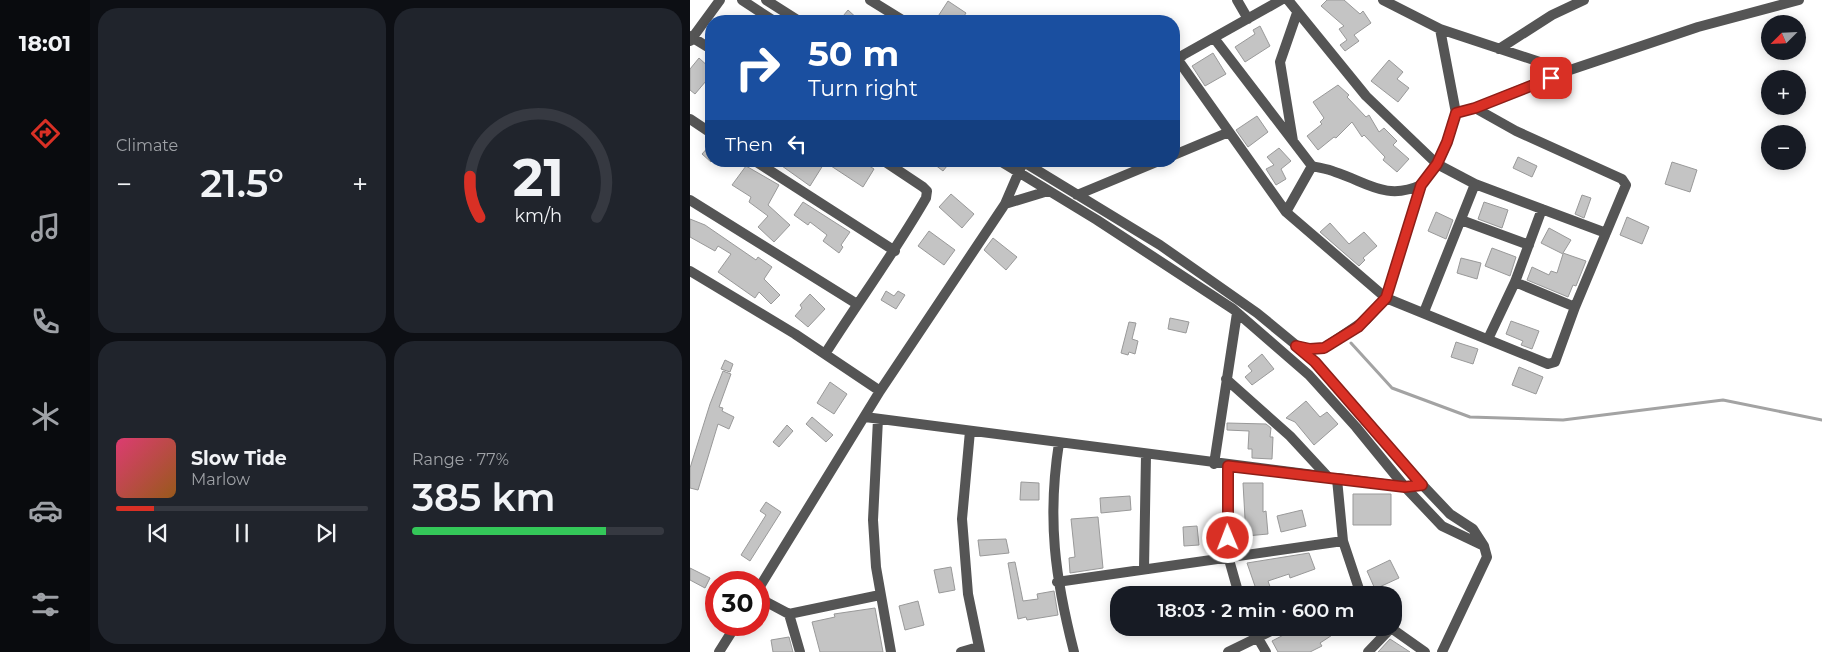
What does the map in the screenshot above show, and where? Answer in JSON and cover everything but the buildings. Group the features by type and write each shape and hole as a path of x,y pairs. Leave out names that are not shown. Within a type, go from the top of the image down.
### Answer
{"street":[{"path":"709,15 720,0"},
{"path":"742,0 765,15"},
{"path":"766,0 790,15"},
{"path":"870,0 894,15"},
{"path":"1238,0 1248,19"},
{"path":"1180,59 1281,0"},
{"path":"1288,0 1366,96 1437,164 1475,184 1606,233"},
{"path":"1384,0 1440,29 1567,71"},
{"path":"1499,48 1552,14 1584,0"},
{"path":"1456,113 1475,108 1567,71 1698,27 1800,0"},
{"path":"1293,144 1280,62 1297,13"},
{"path":"705,20 691,38 705,46"},
{"path":"1296,346 1310,349 1324,348 1358,327 1386,298 1421,185 1437,164 1447,142 1456,113 1440,29"},
{"path":"1214,38 1293,144 1312,166 1336,172 1372,188 1389,191 1408,190 1421,185"},
{"path":"1180,63 1286,212 1386,298 1548,364 1554,362 1575,307 1625,192 1626,185 1622,179 1516,131 1475,108"},
{"path":"690,119 705,129"},
{"path":"1180,152 1229,132"},
{"path":"1286,212 1312,166"},
{"path":"764,167 895,251"},
{"path":"825,354 857,304 895,251 926,198 927,191 893,167"},
{"path":"1009,167 1048,191 1163,247 1224,289 1277,330 1315,362 1422,485 1450,514 1473,529 1484,546 1487,557 1484,567 1442,652"},
{"path":"770,571 880,392 1005,204 1021,167"},
{"path":"1031,167 1077,195 1156,258 1237,313 1309,375 1356,427 1405,487 1442,526 1484,546"},
{"path":"1077,195 1144,167"},
{"path":"1424,312 1475,184"},
{"path":"1005,204 1048,191"},
{"path":"690,200 857,304"},
{"path":"1488,339 1515,282 1542,209"},
{"path":"1461,220 1529,245"},
{"path":"1156,258 1163,247"},
{"path":"690,271 825,354 880,392"},
{"path":"1515,282 1575,307"},
{"path":"1219,300 1224,289"},
{"path":"1214,464 1237,313"},
{"path":"1269,340 1277,330"},
{"path":"1226,379 1290,436 1333,478 1343,541 1359,586"},
{"path":"865,418 1228,466 1405,487 1422,485"},
{"path":"878,419 873,520 880,595 891,652"},
{"path":"961,652 979,650 968,594 962,519 970,431"},
{"path":"1059,443 1054,476 1052,527 1057,582 1074,652"},
{"path":"1144,569 1146,454"},
{"path":"1228,466 1228,556 1237,586"},
{"path":"1057,582 1343,541"},
{"path":"770,604 789,614 880,595"},
{"path":"789,614 800,652"},
{"path":"719,652 729,636"},
{"path":"1228,652 1249,636"},
{"path":"1256,636 1266,652"},
{"path":"1368,652 1383,636"},
{"path":"1402,636 1425,652"}],"waterway":[{"path":"1351,343 1392,388 1470,417 1563,420 1723,400 1822,420"}],"route":[{"path":"1228,538 1228,466 1405,487 1422,485 1315,362 1296,346 1310,349 1324,348 1358,327 1386,298 1421,185 1437,164 1447,142 1456,113 1475,108 1551,78"}]}
